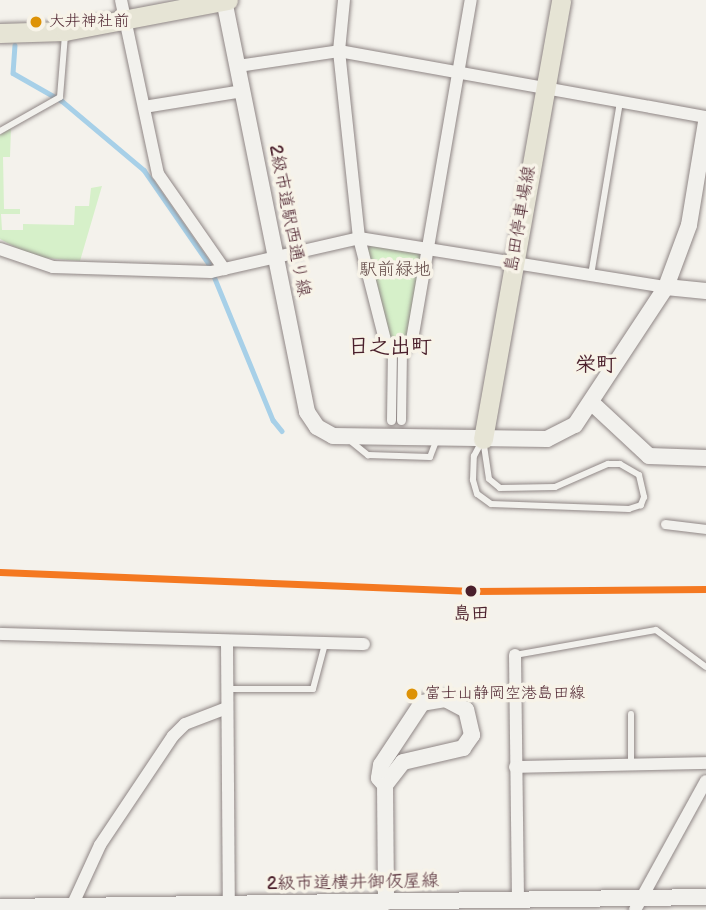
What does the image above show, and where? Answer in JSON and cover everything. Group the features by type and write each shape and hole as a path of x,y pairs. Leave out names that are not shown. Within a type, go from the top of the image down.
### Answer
{"main road":[{"name":"島田停車場線","path":"483,439 561,0"},
{"path":"0,33 65,31 126,22 226,1"}],"street":[{"path":"121,0 158,174 224,269"},
{"path":"344,0 339,51 359,238 381,331 397,351 396,420"},
{"path":"397,351 412,340 471,0"},
{"name":"2級市道駅西通り線","path":"226,1 307,412 317,427 339,437 483,439"},
{"path":"238,66 339,51 706,120 689,225 666,287 592,404 575,425 547,439 483,439"},
{"path":"144,107 243,91"},
{"path":"0,249 53,267 211,272 276,254 359,238 428,246 591,275 706,291"},
{"path":"592,404 649,456 706,458"},
{"path":"665,524 706,529"},
{"path":"0,634 227,643 364,644"},
{"path":"227,643 229,907"},
{"path":"515,655 518,899"},
{"path":"385,785 379,778 381,765 422,703 445,699 466,710 472,735 463,748 403,762 385,785 386,906"},
{"path":"72,906 100,845 173,736 186,724 227,708"},
{"path":"515,767 706,763"},
{"path":"638,904 706,780"},
{"name":"2級市道横井御仮屋線","path":"0,907 386,906 518,899 638,904 706,897"}],"lane":[{"path":"0,131 58,99 65,31"},
{"path":"591,275 620,102"},
{"path":"483,439 489,480 500,488 555,487 608,464 620,464 639,475 644,497 641,505 629,509 491,504 477,494 473,480 474,456 483,439"},
{"path":"515,655 656,630 706,667"},
{"path":"227,689 313,689 325,644"},
{"path":"631,714 631,764"}],"green space":[{"path":"11,128 10,157 3,157 4,209 20,209 20,214 1,214 2,230 23,230 23,224 74,225 75,206 89,206 91,188 102,186 80,261 34,257 0,239 0,135"},
{"name":"駅前緑地","path":"372,242 423,254 407,339 402,344 388,341 365,251"}],"waterway":[{"path":"15,45 13,73 62,101 144,170 209,264 273,420 282,431"}],"transit line":[{"path":"0,572 473,591 706,589"}],"place":[{"name":"大井神社前","path":"36,22"},
{"name":"島田","path":"471,591"},
{"name":"富士山静岡空港島田線","path":"412,694"}],"district":[{"name":"日之出町","path":"390,347"},
{"name":"栄町","path":"596,365"}]}
